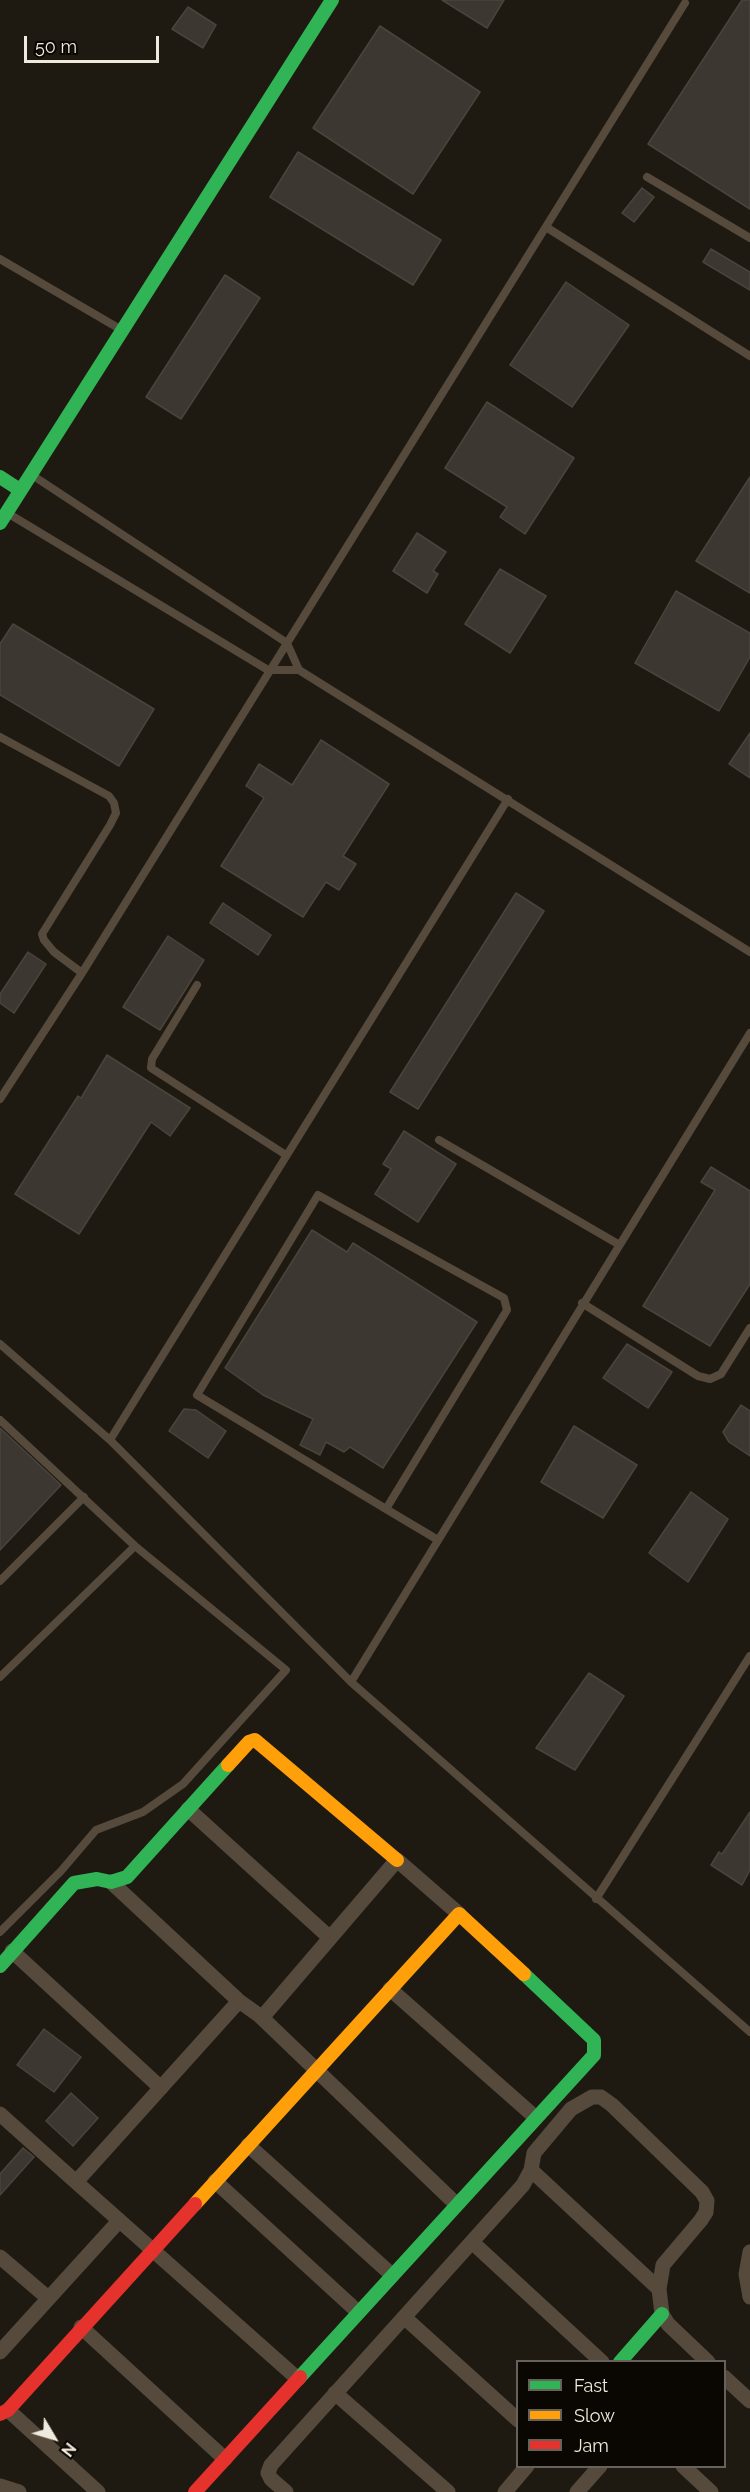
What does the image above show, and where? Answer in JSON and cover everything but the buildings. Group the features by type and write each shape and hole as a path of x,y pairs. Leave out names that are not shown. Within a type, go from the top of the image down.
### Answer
{"street":[{"path":"2,515 332,0"},
{"path":"0,477 20,490"},
{"path":"0,1966 74,1884 97,1879 111,1882 127,1877 249,1742 255,1740 459,1914 594,2040 596,2048 589,2061 535,2117 195,2492"},
{"path":"188,1809 329,1937"},
{"path":"260,2016 265,2014 397,1860"},
{"path":"111,1882 239,2001 260,2016 318,2070 456,2204"},
{"path":"98,2492 4,2412 459,1914"},
{"path":"12,1952 161,2088"},
{"path":"390,1989 535,2117"},
{"path":"76,2182 239,2001"},
{"path":"286,2492 271,2479 268,2472 271,2464 523,2185 531,2170 534,2153 571,2109 592,2097 601,2097 612,2105 702,2192 707,2201 706,2212 701,2220 663,2265 659,2289 662,2314 701,2359"},
{"path":"0,2114 298,2379"},
{"path":"248,2145 392,2275"},
{"path":"531,2170 659,2289"},
{"path":"215,2181 358,2312"},
{"path":"0,2352 118,2221"},
{"path":"472,2241 601,2360"},
{"path":"750,2252 746,2274 750,2297"},
{"path":"0,2257 48,2298"},
{"path":"621,2360 662,2314"},
{"path":"404,2318 516,2418"},
{"path":"81,2327 225,2458"},
{"path":"726,2379 750,2401"},
{"path":"335,2393 447,2492"},
{"path":"504,2492 525,2468"},
{"path":"577,2492 598,2468"},
{"path":"685,2468 711,2492"},
{"path":"0,2486 18,2492"}],"lane":[{"path":"0,1100 82,973 268,670 685,3"},
{"path":"647,177 750,238"},
{"path":"546,227 750,356"},
{"path":"0,258 122,330"},
{"path":"30,474 287,643 298,670"},
{"path":"2,515 268,670 298,670 750,952"},
{"path":"0,737 109,796 114,803 116,813 110,825 42,934 54,952 82,973"},
{"path":"110,1440 508,799"},
{"path":"197,985 152,1059 151,1068 286,1155"},
{"path":"351,1682 750,1032"},
{"path":"440,1140 618,1244"},
{"path":"386,1509 507,1310 504,1298 318,1195 197,1395 386,1509 438,1540"},
{"path":"582,1303 698,1376 710,1379 721,1374 750,1328"},
{"path":"0,1344 110,1440 351,1682 750,2032"},
{"path":"0,1419 135,1546 286,1670 183,1784 143,1812 96,1830 61,1871 0,1932"},
{"path":"0,1581 84,1497"},
{"path":"0,1677 135,1546"},
{"path":"596,1899 750,1656"}],"traffic: fast":[{"path":"0,523 332,0"},
{"path":"0,477 20,490"},
{"path":"0,1966 74,1883 97,1879 111,1882 127,1877 228,1765"},
{"path":"300,2377 594,2055 594,2040 524,1974"},
{"path":"622,2360 662,2314"}],"traffic: slow":[{"path":"228,1765 249,1742 255,1740 397,1860"},
{"path":"195,2204 459,1914 524,1974"}],"traffic: jam":[{"path":"0,2414 8,2410 195,2204"},
{"path":"195,2492 300,2377"}]}
